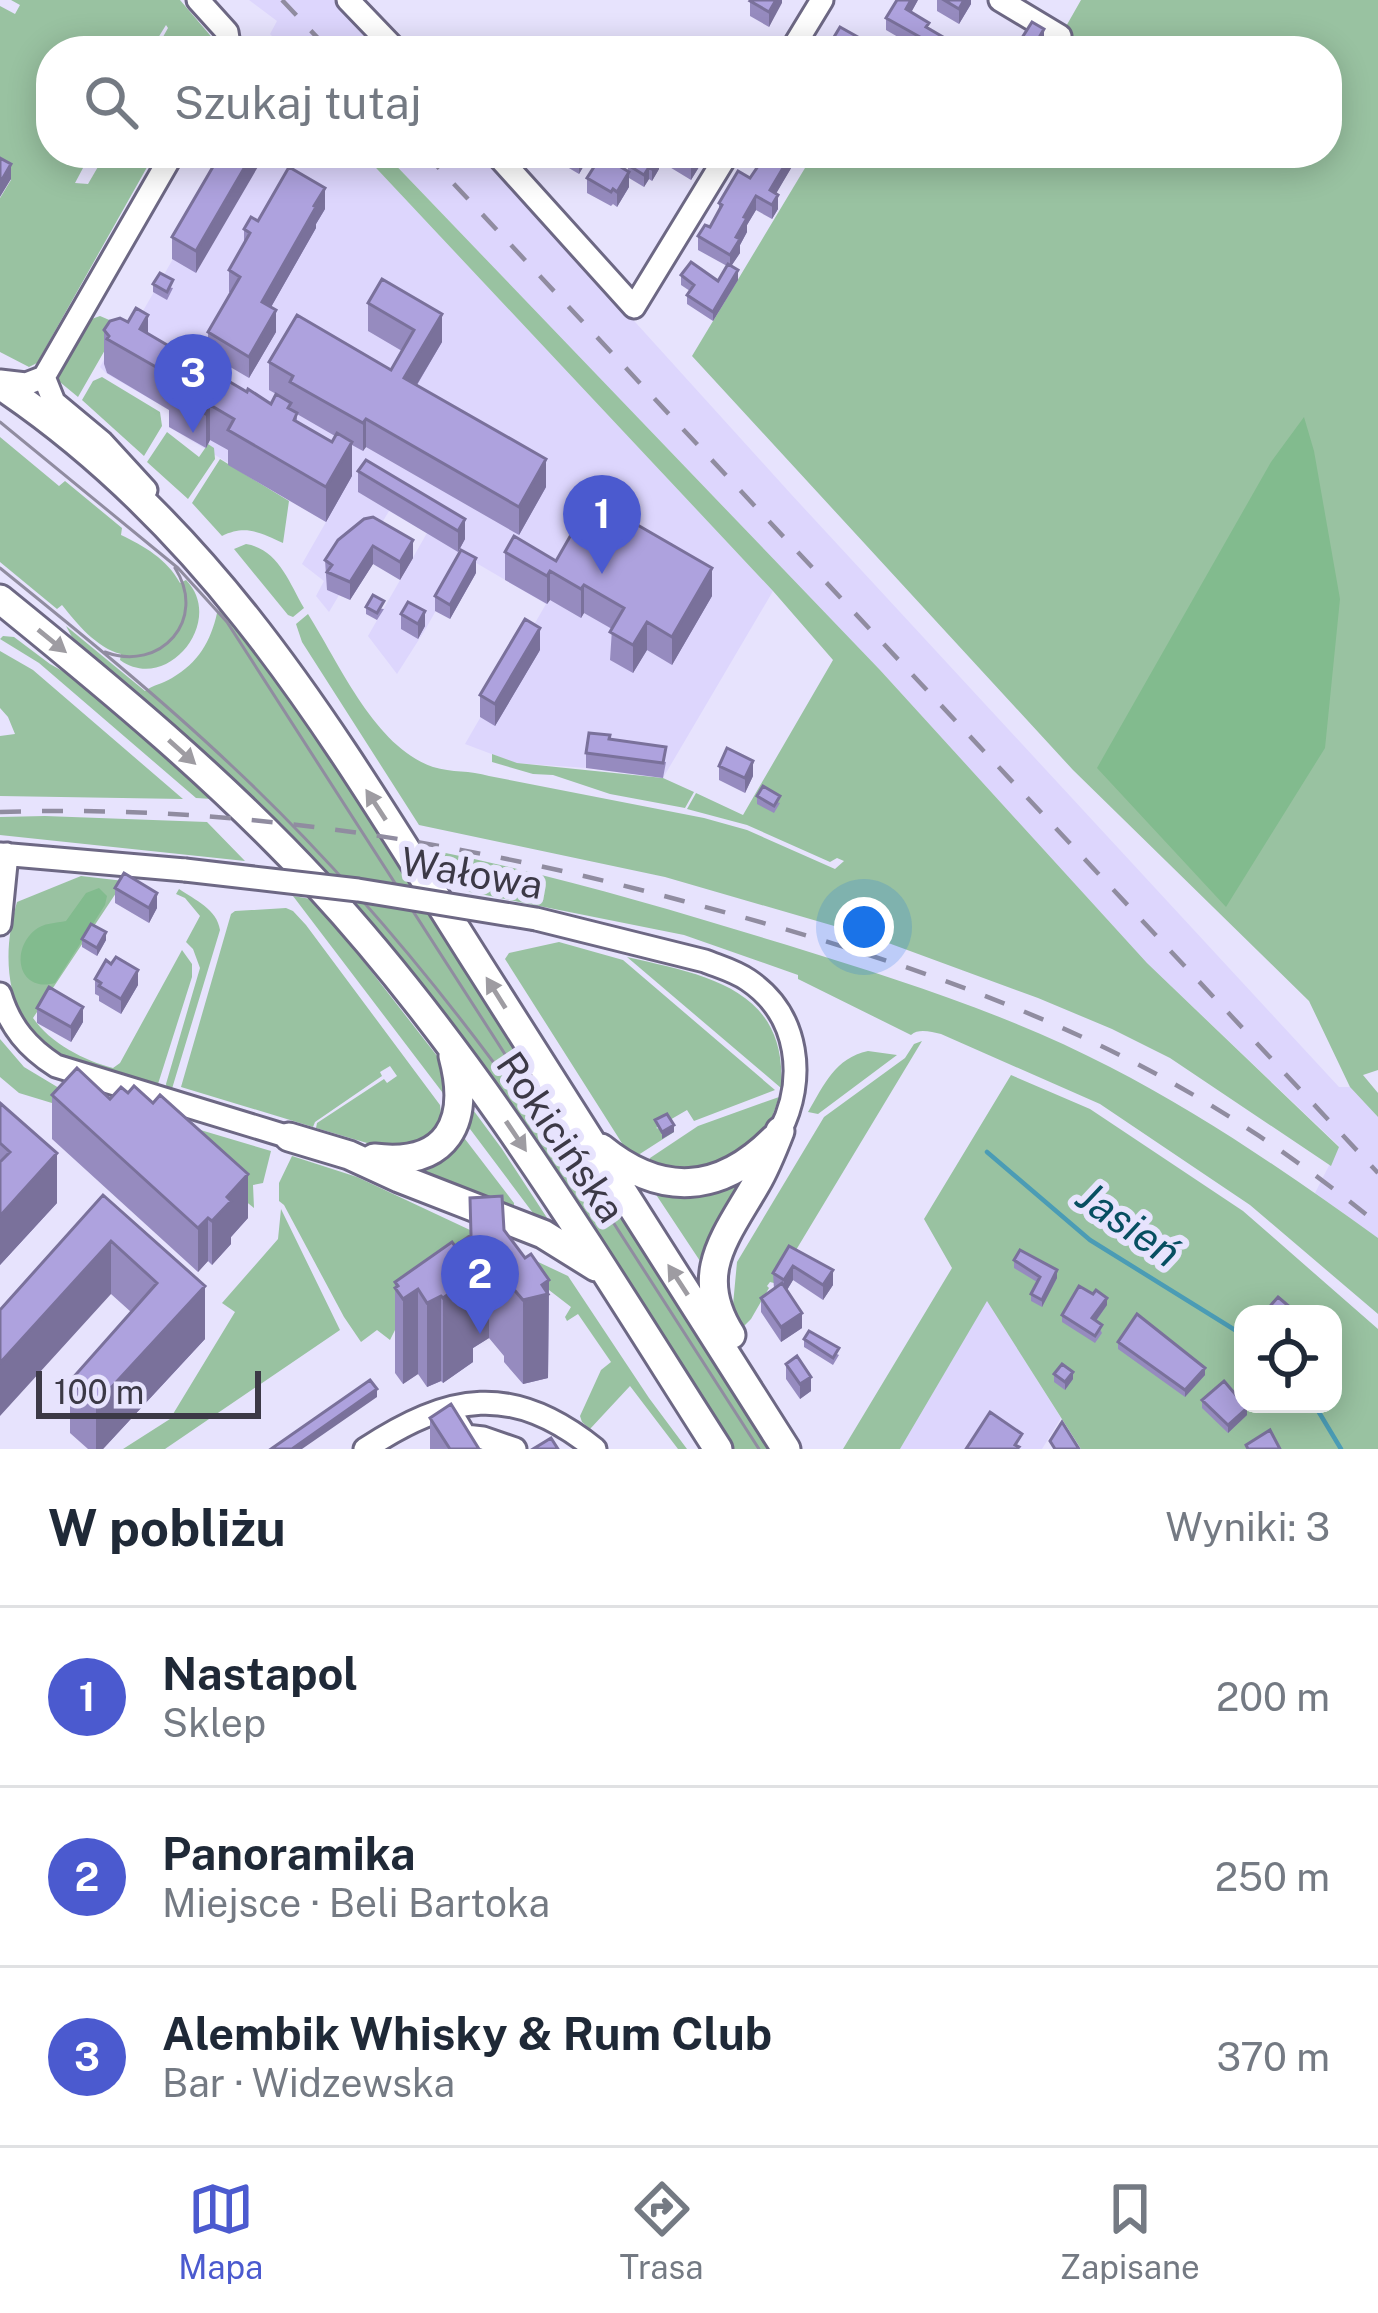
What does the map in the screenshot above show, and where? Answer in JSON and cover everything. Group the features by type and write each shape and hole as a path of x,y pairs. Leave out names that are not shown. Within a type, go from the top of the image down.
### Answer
{"main road":[{"name":"Rokicińska","path":"0,383 94,456 172,529 289,671 786,1449"},
{"name":"Rokicińska","path":"0,599 168,740 317,884 448,1041 538,1168 718,1449"},
{"path":"349,1155 405,1160 423,1156 444,1141 460,1101 448,1041"},
{"path":"581,1128 626,1166 652,1178 681,1183 710,1180 737,1169 780,1131"},
{"path":"780,1131 760,1178 722,1242 713,1286 724,1323 804,1449"},
{"path":"289,1137 349,1155 543,1234 605,1273"}],"street":[{"path":"198,0 226,36"},
{"path":"348,0 383,36"},
{"path":"799,36 822,0"},
{"path":"1000,0 1060,36"},
{"path":"0,383 26,384 44,377 164,168"},
{"path":"509,168 634,307 719,168"},
{"path":"44,377 54,402 115,455 157,503 172,529"},
{"name":"Wałowa","path":"0,924 3,854 358,890 536,920 705,962 757,986 781,1016 795,1051 796,1090 780,1131"},
{"path":"0,994 20,1035 56,1066 289,1137"},
{"path":"364,1449 392,1431 449,1407 475,1402 541,1414 587,1447"},
{"path":"449,1407 465,1436 514,1449"}],"shaded area":[{"path":"249,0 334,0 369,36 272,36 277,21"},
{"path":"225,168 376,168 773,591 663,778 515,763 465,744 546,604 466,557 397,674 368,636 427,533 389,511 329,612 316,596 324,581 302,564 326,522 169,427 176,414 107,374 100,367 119,332 128,337"},
{"path":"398,168 496,168 1339,1087 1350,1087 1378,1117 1378,1238 1315,1193 1339,1146 1147,963 880,670"},
{"path":"987,1300 1061,1418 1042,1449 900,1449"}],"green space":[{"path":"11,0 180,0 211,36 163,36 166,25 159,36 36,36 36,168 83,168 75,183 88,184 97,168 147,168 37,363 29,367 0,352 0,198 11,180 0,173 0,6 15,14 20,5"},
{"path":"1081,0 1378,0 1378,1070 1363,1075 1378,1093 1378,1117 1350,1087 1309,1001 1073,770 692,356 805,168 1342,168 1342,36 1061,36"},
{"path":"376,168 398,168 880,670 1147,963 1339,1147 1331,1166 1170,1058 1038,998 872,937 665,877 419,825 302,642 296,624 308,614 376,723 412,757 433,767 704,818 747,830 835,869 844,861 830,862 747,825 687,809 696,793 743,815 833,660"},
{"path":"100,316 114,322 117,329 78,397 55,378 86,321"},
{"path":"102,377 160,412 162,426 144,456 82,400 93,381"},
{"path":"1304,417 1340,599 1325,748 1226,907 1097,768 1271,462"},
{"path":"167,432 199,457 208,444 214,448 215,459 188,499 147,462"},
{"path":"0,437 59,486 65,481 122,528 121,535 162,560 180,583 186,580 197,597 199,615 186,648 172,660 156,668 138,668 120,660 121,654 96,641 62,605 57,609 0,562"},
{"path":"220,459 289,501 283,543 246,530 222,536 192,503"},
{"path":"246,544 266,552 281,568 304,608 293,617 234,549"},
{"path":"217,604 246,633 336,765 773,1449 732,1449 514,1109 387,946 91,658 66,626 145,691 172,678 196,658 221,609"},
{"path":"14,637 80,681 212,799 196,798 39,663 0,639"},
{"path":"0,651 33,670 183,799 0,796 0,736 15,734 0,708"},
{"path":"492,754 517,763 663,778 694,792 685,808 610,794 492,762"},
{"path":"0,817 207,822 245,861 0,835"},
{"path":"436,851 569,882 787,945 951,999 1071,1048 1214,1126 1378,1238 1378,1314 1250,1205 1100,1104 941,1034 921,1031 911,1035 798,975 684,935 460,890"},
{"path":"81,876 124,881 33,1018 69,1050 113,1068 182,950 192,964 192,977 158,1084 104,1072 57,1052 39,1039 17,1005 9,943 17,902"},
{"path":"99,888 107,896 105,905 55,983 33,982 22,968 27,938 42,926 66,921 86,893"},
{"path":"179,889 210,911 220,930 171,1092 166,1084 200,968 186,942 200,916 176,894"},
{"path":"293,896 311,899 325,912 441,1061 452,1105"},
{"path":"286,908 306,925 440,1105 442,1124 420,1145 384,1148 316,1128 384,1079 387,1083 397,1076 390,1066 380,1072 382,1076 315,1122 313,1127 181,1087 231,914"},
{"path":"559,942 623,960 775,1090 694,1121 687,1110 656,1128 674,1132 632,1159 505,959 509,953"},
{"path":"627,957 712,980 756,1007 771,1028 780,1054 781,1088"},
{"path":"0,1039 24,1067 59,1088 271,1151 263,1183 253,1185 254,1208 167,1138 19,1093 0,1077"},
{"path":"922,1041 790,1260 767,1286 741,1329 733,1305 737,1262 824,1117"},
{"path":"868,1051 897,1055 818,1114 808,1112 839,1066"},
{"path":"1011,1075 1090,1109 1243,1211 1378,1329 1378,1449 1081,1449 987,1301 900,1449 843,1449 952,1268 924,1219"},
{"path":"779,1097 757,1141 704,1172 649,1168 650,1158 698,1126"},
{"path":"468,1103 555,1230 542,1225 464,1121"},
{"path":"461,1139 514,1203 514,1210 402,1173"},
{"path":"292,1156 357,1177 568,1276 687,1449 678,1449 630,1386 590,1429 582,1422 580,1416 601,1370 611,1362 578,1314 567,1321 571,1307 536,1280 395,1330 390,1340 377,1330 361,1342 279,1201 279,1183"},
{"path":"760,1164 704,1267 651,1187"},
{"path":"281,1209 340,1330 165,1449 123,1449 170,1419 235,1312 222,1303 278,1239"}],"building":[{"path":"751,0 776,0 769,12"},
{"path":"897,0 911,0 906,9 941,36 918,36 886,18"},
{"path":"1032,22 1044,29 1040,36 1023,36"},
{"path":"840,27 856,36 835,36"},
{"path":"0,158 11,164 0,183"},
{"path":"212,168 244,168 196,251 172,237"},
{"path":"288,168 325,188 262,302 276,310 249,357 208,332 240,277 229,270 250,233 244,229 251,217 258,221"},
{"path":"593,168 629,172 617,192 587,178"},
{"path":"757,168 783,168 770,190 778,195 772,205 756,196 730,255 698,236 705,225 710,227 738,171 750,178"},
{"path":"691,262 718,281 728,264 738,270 713,312 687,295 694,285 681,275"},
{"path":"160,273 173,280 167,292 153,284"},
{"path":"382,279 442,314 404,378 546,459 519,507 366,419 363,423 290,382 293,376 269,362 297,315 391,370 414,330 368,303"},
{"path":"136,308 148,315 140,329 271,404 276,394 291,403 288,408 297,413 294,420 332,442 337,433 352,442 326,487 228,430 234,419 210,405 206,414 169,392 177,379 107,339 104,330 110,321 128,322"},
{"path":"366,460 465,519 458,531 358,471"},
{"path":"584,512 614,530 622,516 712,568 672,637 647,622 633,645 610,632 624,608 584,585 581,589 550,571 547,576 505,552 514,536 556,561"},
{"path":"373,517 413,540 400,562 373,546 350,582 327,572 332,565 325,560 338,540"},
{"path":"461,550 476,558 450,605 435,596"},
{"path":"373,595 384,601 377,613 366,607"},
{"path":"408,602 425,611 418,624 401,614"},
{"path":"525,619 540,628 495,704 480,695"},
{"path":"589,733 666,747 663,763 586,753"},
{"path":"727,748 753,761 745,778 719,766"},
{"path":"763,786 780,796 774,806 757,796"},
{"path":"124,873 157,893 149,908 115,888"},
{"path":"91,924 106,932 97,948 82,939"},
{"path":"116,957 138,970 121,999 95,979 106,960 111,964"},
{"path":"49,987 83,1007 71,1027 37,1008"},
{"path":"77,1068 110,1099 121,1087 128,1093 134,1086 153,1103 160,1095 248,1174 212,1221 208,1218 198,1228 52,1095"},
{"path":"0,1103 57,1153 0,1216 0,1162 10,1152 0,1143"},
{"path":"667,1114 674,1125 662,1132 655,1120"},
{"path":"103,1195 205,1286 96,1404 70,1381 157,1283 111,1241 0,1363 0,1310"},
{"path":"502,1196 504,1230 525,1258 531,1254 549,1280 542,1285 548,1294 523,1300 489,1254 473,1264 473,1277 443,1298 427,1303 418,1289 403,1299 395,1282 452,1242 455,1246 471,1235 470,1198"},
{"path":"789,1246 833,1270 823,1285 793,1266 784,1280 773,1273"},
{"path":"1020,1250 1057,1270 1042,1300 1031,1294 1040,1277 1014,1260"},
{"path":"782,1283 802,1313 781,1327 761,1298"},
{"path":"1079,1286 1107,1298 1092,1318 1102,1325 1095,1336 1062,1315"},
{"path":"1137,1314 1205,1368 1185,1390 1118,1342"},
{"path":"809,1331 839,1348 833,1358 804,1339"},
{"path":"797,1356 811,1377 800,1384 786,1364"},
{"path":"1062,1364 1073,1372 1065,1382 1054,1374"},
{"path":"370,1380 377,1389 292,1449 271,1449"},
{"path":"1224,1381 1234,1393 1234,1413 1241,1413 1228,1425 1202,1400"},
{"path":"451,1404 479,1449 450,1449 430,1418"},
{"path":"990,1412 1022,1434 1017,1449 966,1449"},
{"path":"1062,1422 1079,1449 1055,1449 1050,1441"},
{"path":"1270,1430 1280,1449 1248,1449 1246,1445"},
{"path":"551,1438 558,1449 533,1449"}],"waterway":[{"name":"Jasień","path":"987,1152 1090,1240 1234,1329"},
{"name":"Jasień","path":"1319,1413 1341,1449"}],"tram line":[{"path":"0,422 178,568 227,622 759,1449"},
{"path":"0,568 147,689 268,800 369,908 494,1063"},
{"path":"105,652 144,655 173,637 186,606 175,568"}],"railway":[{"path":"282,0 316,36"},
{"path":"439,168 1378,1173"},
{"path":"0,812 173,814 345,831 515,861 788,930 995,1000 1133,1062 1242,1125 1378,1224"}],"place":[{"name":"Alembik Whisky & Rum Club","path":"193,433"},
{"name":"Nastapol","path":"602,574"},
{"name":"Panoramika","path":"480,1334"}]}
